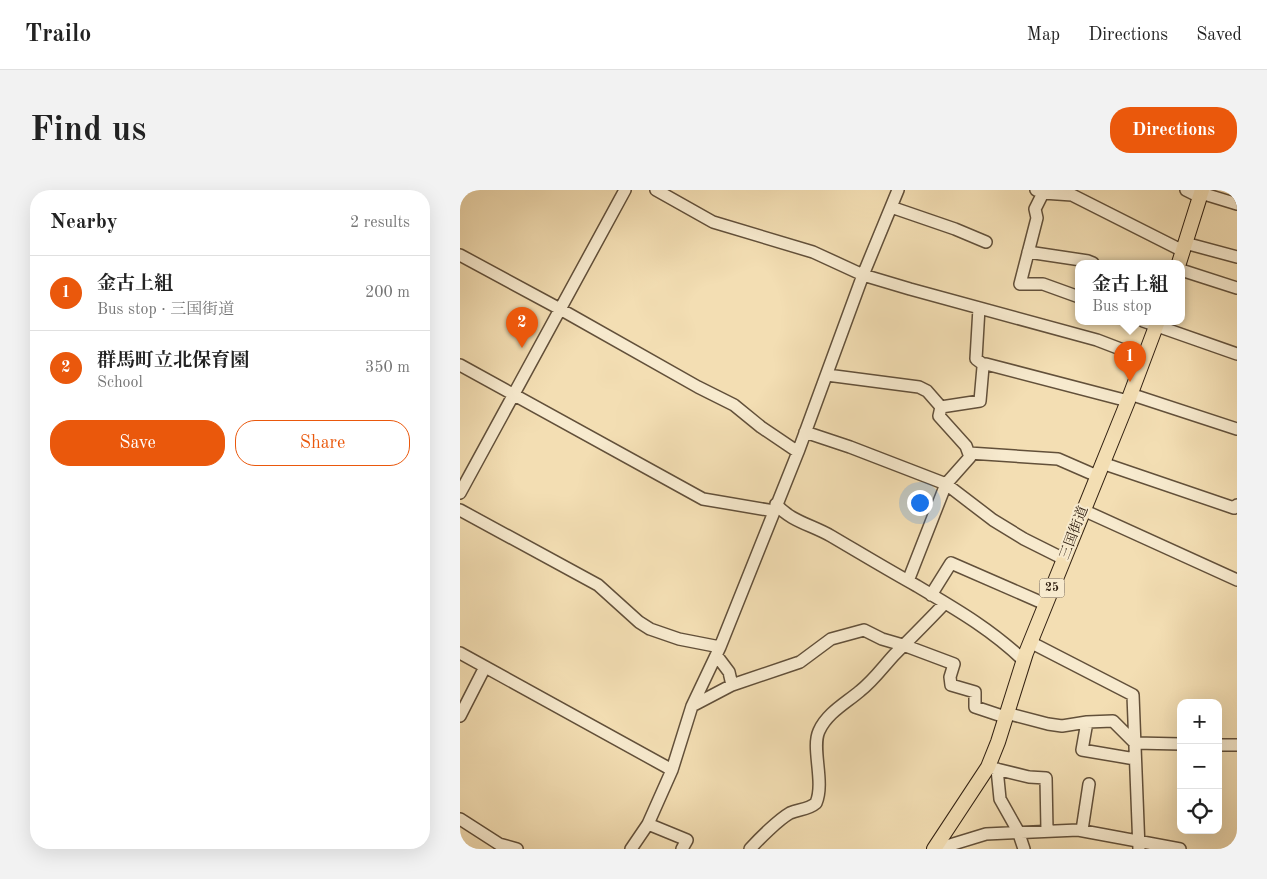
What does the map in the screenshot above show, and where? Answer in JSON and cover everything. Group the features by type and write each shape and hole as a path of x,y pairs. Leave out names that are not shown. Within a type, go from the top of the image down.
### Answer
{"main road":[{"path":"1182,253 1201,191"},
{"name":"三国街道","path":"935,849 992,768 1023,660 1144,358 1151,325"}],"street":[{"path":"460,494 625,190"},
{"path":"656,190 713,222 813,252 863,275 1097,340 1144,358"},
{"path":"631,849 648,824 672,770 692,706 718,652 798,452 863,275 898,190"},
{"path":"1186,190 1194,194 1201,191 1237,204"},
{"path":"1075,296 1043,284 1020,284 1037,218 1035,209 1040,191 1072,195 1182,253 1237,257"},
{"path":"891,207 955,228 986,242"},
{"path":"1028,252 1081,260"},
{"path":"460,255 560,309 698,388 734,405 761,427 798,452"},
{"path":"1185,271 1237,288"},
{"path":"979,308 976,360 984,365 1129,397 1237,429"},
{"path":"1160,325 1237,354"},
{"path":"460,365 703,499 775,507 791,517 828,534 992,633 1023,660"},
{"path":"941,407 980,401 984,365"},
{"path":"826,375 919,387 927,390 941,407"},
{"path":"908,581 946,484 970,457 966,446 939,416 941,407"},
{"path":"805,432 946,484 993,520 1064,560"},
{"path":"969,453 1058,459 1234,508 1237,505"},
{"path":"460,510 598,585 639,622 650,629 718,652 732,685"},
{"path":"1083,510 1237,580"},
{"path":"931,595 951,562 1045,604"},
{"path":"750,849 790,813 807,809 816,802 819,790 818,739 820,729 846,700 860,692 906,646 945,603"},
{"path":"692,706 732,685 800,662 825,642 859,631 868,631 882,638 954,664 950,677 951,685 975,692 975,707 1062,726 1087,722 1113,721 1135,743 1177,744"},
{"path":"1030,642 1133,695 1139,845"},
{"path":"460,653 672,770"},
{"path":"460,716 485,667"},
{"path":"1087,722 1082,750 1135,759"},
{"path":"1222,745 1237,745"},
{"path":"1024,849 1018,831 1000,799 992,768 1029,777 1046,778 1047,830"},
{"path":"1082,830 1089,784"},
{"path":"460,819 499,844 516,849"},
{"path":"648,824 687,840 682,849"},
{"path":"935,849 986,834 1018,831 1082,830 1139,845 1180,849"}],"place":[{"name":"群馬町立北保育園","path":"522,348"},
{"name":"金古上組","path":"1130,382"}]}
